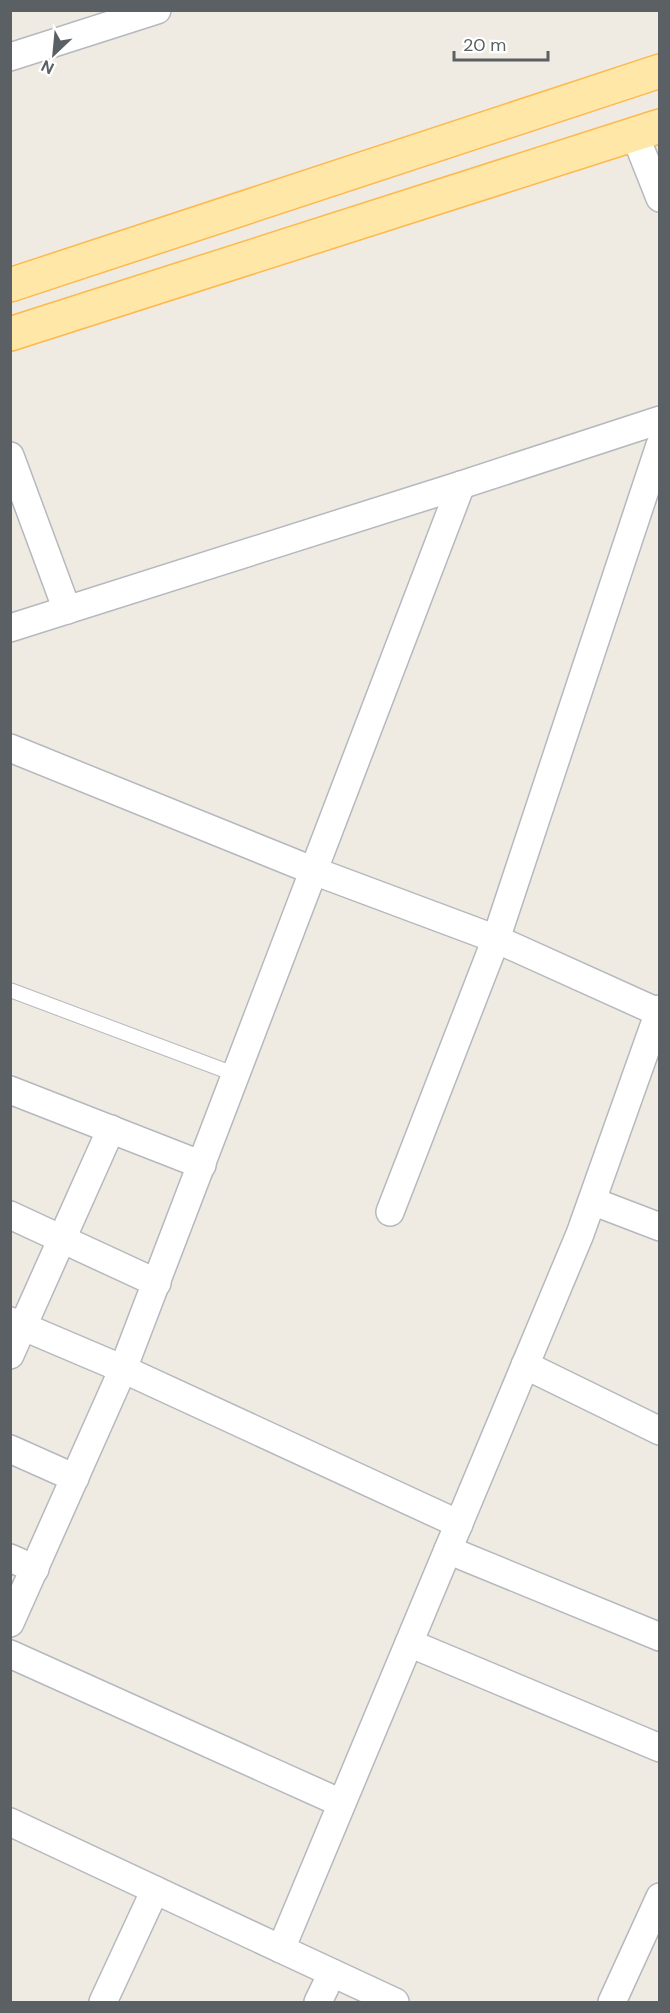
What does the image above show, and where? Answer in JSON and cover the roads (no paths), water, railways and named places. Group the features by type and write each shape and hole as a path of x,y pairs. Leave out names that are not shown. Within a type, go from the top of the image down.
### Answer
{"main road":[{"path":"10,285 660,71"},
{"path":"10,334 647,131"}],"street":[{"path":"10,57 157,10"},
{"path":"647,131 660,198"},
{"path":"10,628 660,420"},
{"path":"390,1212 496,939 660,445"},
{"path":"10,456 67,610"},
{"path":"10,1623 23,1564 75,1478 123,1369 461,485"},
{"path":"10,748 314,871 496,939 659,1012 592,1201 281,1949"},
{"path":"10,1090 202,1165"},
{"path":"10,1355 17,1324 62,1238 111,1130"},
{"path":"592,1201 660,1227"},
{"path":"10,1215 157,1283"},
{"path":"17,1324 123,1369 459,1524"},
{"path":"525,1365 660,1431"},
{"path":"10,1449 75,1478"},
{"path":"448,1550 660,1637"},
{"path":"409,1643 660,1748"},
{"path":"10,1654 341,1803"},
{"path":"10,1822 395,2002"},
{"path":"103,2002 155,1890"},
{"path":"612,2002 649,1946 660,1897"},
{"path":"318,2002 332,1973"}],"lane":[{"path":"10,990 237,1075"}]}
